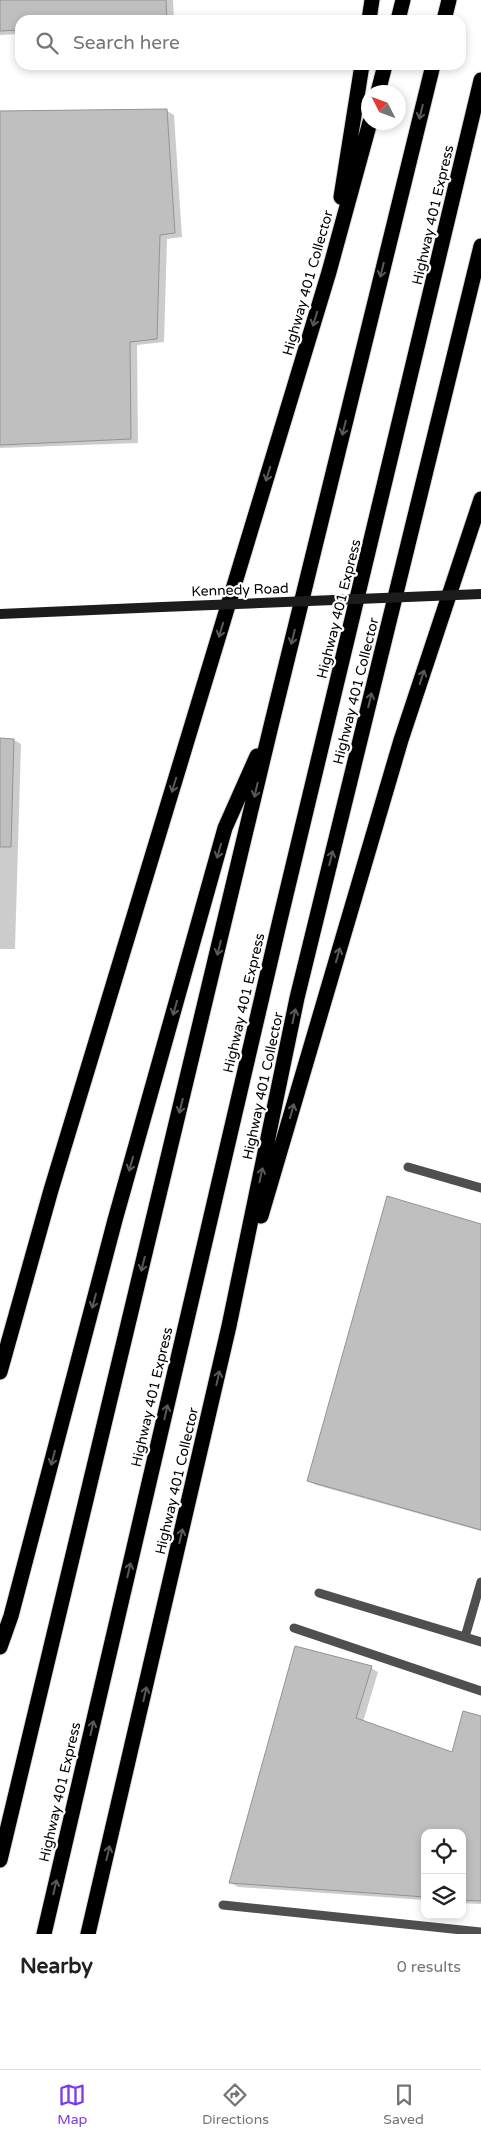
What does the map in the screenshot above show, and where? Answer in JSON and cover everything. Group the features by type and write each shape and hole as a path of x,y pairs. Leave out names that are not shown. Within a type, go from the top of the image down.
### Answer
{"highway":[{"path":"370,15 372,0"},
{"path":"399,15 403,0"},
{"path":"445,15 449,0"},
{"path":"329,272 361,70"},
{"path":"380,85 385,70"},
{"path":"0,1860 244,846 271,726 432,70"},
{"name":"Highway 401 Express","path":"44,1934 282,914 481,80"},
{"name":"Highway 401 Collector","path":"0,1372 54,1180 329,272 368,130"},
{"name":"Highway 401 Collector","path":"88,1934 230,1326 298,998 481,246"},
{"path":"230,1326 401,740 481,499"},
{"path":"0,1647 13,1607 115,1220 225,828 271,726"}],"main road":[{"name":"Kennedy Road","path":"0,614 481,594"}],"lane":[{"path":"408,1167 481,1188"},
{"path":"465,1637 481,1582"},
{"path":"319,1593 481,1642"},
{"path":"294,1628 481,1691"},
{"path":"223,1905 481,1932"}],"building":[{"path":"0,0 166,0 167,15 15,15 15,30 0,31"},
{"path":"167,109 175,233 160,235 157,339 130,342 131,439 0,445 0,111"},
{"path":"0,738 14,739 11,847 0,847"},
{"path":"387,1196 481,1224 481,1530 307,1481"},
{"path":"295,1646 372,1666 356,1718 452,1752 463,1711 481,1716 481,1901 466,1900 466,1829 421,1829 421,1897 229,1883"}]}
